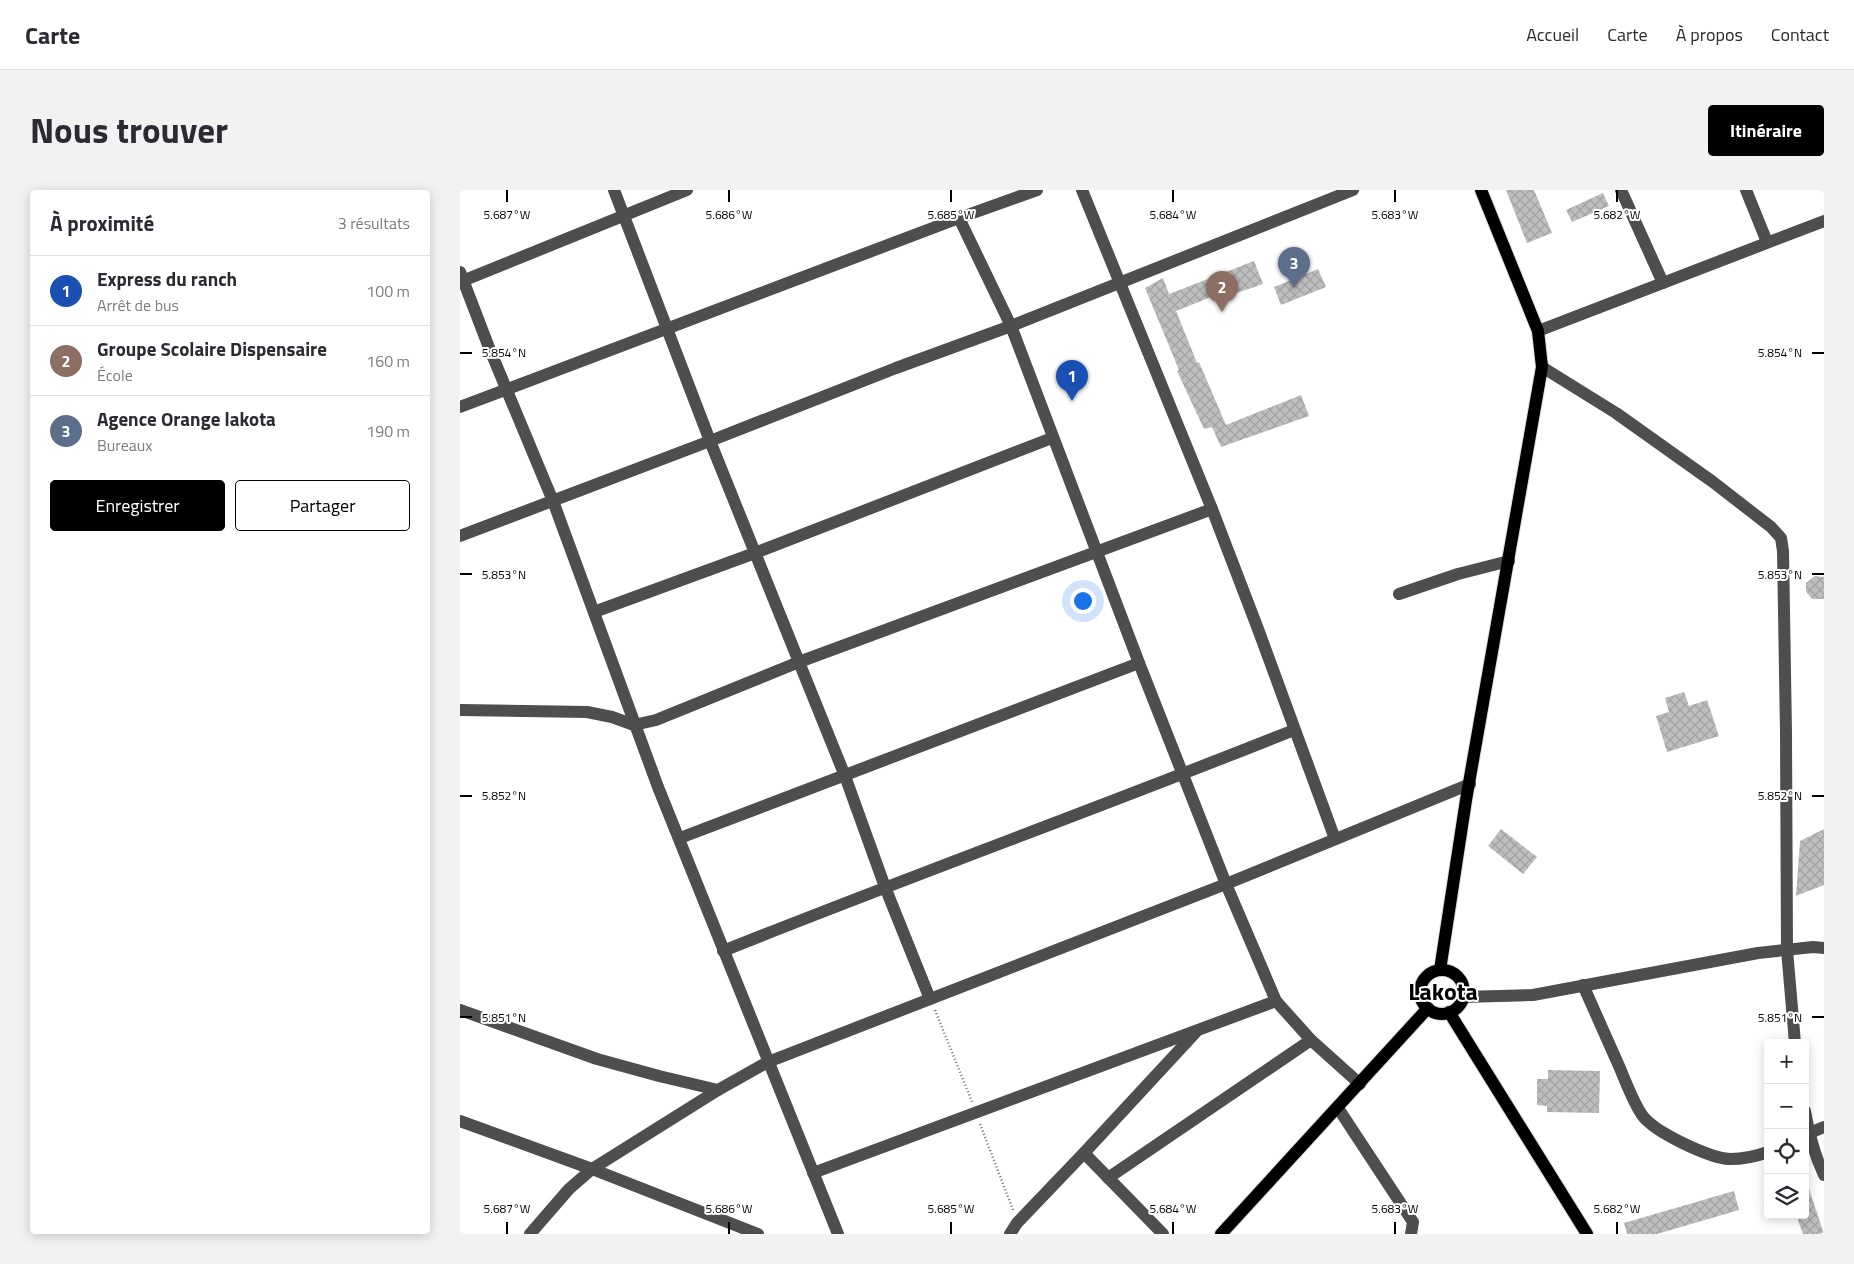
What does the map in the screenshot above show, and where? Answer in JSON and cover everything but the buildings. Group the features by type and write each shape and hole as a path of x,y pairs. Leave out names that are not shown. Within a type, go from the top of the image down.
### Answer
{"main road":[{"path":"1440,970 1542,367 1538,331 1480,190"},
{"path":"1440,970 1452,973 1457,976 1463,986 1463,997 1458,1007 1442,1014 1428,1008 1421,998 1422,985 1428,975 1440,970"},
{"path":"1221,1234 1428,1008"},
{"path":"1449,1012 1587,1234"}],"street":[{"path":"614,190 710,441 845,776 885,887 930,999"},
{"path":"687,190 461,278 553,501 634,725 838,1234"},
{"path":"460,407 1036,190"},
{"path":"1082,190 1212,509 1335,839"},
{"path":"460,536 896,368 1011,326 1353,190"},
{"path":"1621,190 1663,283"},
{"path":"1746,190 1767,242"},
{"path":"959,218 1011,326 1139,663 1226,884 1276,1001 1311,1040 1360,1084"},
{"path":"1538,331 1824,221"},
{"path":"1542,367 1616,413 1713,482 1771,527 1781,538 1783,551 1786,723 1787,950 1795,1039"},
{"path":"594,612 755,553 1052,438"},
{"path":"460,710 587,712 612,717 634,725 656,720 799,662 1212,509"},
{"path":"1400,594 1458,574 1509,561"},
{"path":"680,838 1139,663"},
{"path":"723,951 1294,730"},
{"path":"538,1232 569,1189 592,1169 718,1090 768,1062 1226,884 1470,784"},
{"path":"1463,997 1533,994 1758,953 1814,947 1824,948"},
{"path":"1583,985 1643,1116 1661,1131 1706,1152 1730,1159 1764,1154"},
{"path":"813,1173 1276,1001"},
{"path":"460,1010 598,1059 718,1090"},
{"path":"1010,1234 1019,1229 1084,1153 1198,1029"},
{"path":"1108,1178 1311,1040"},
{"path":"1338,1108 1412,1228 1420,1234"},
{"path":"460,1121 592,1169 758,1234"},
{"path":"1809,1134 1824,1127"},
{"path":"1809,1140 1824,1175"},
{"path":"1084,1153 1163,1234"}],"place":[{"name":"Agence Orange lakota","path":"1294,288"},
{"name":"Groupe Scolaire Dispensaire","path":"1222,312"},
{"name":"Express du ranch","path":"1072,401"}],"district":[{"name":"Lakota","path":"1443,991"}]}
